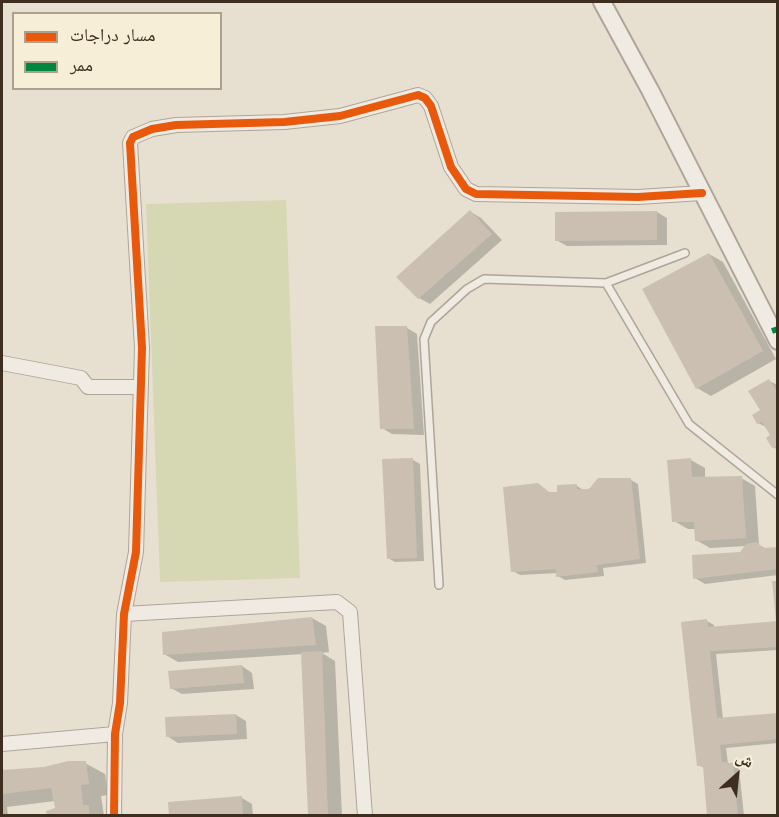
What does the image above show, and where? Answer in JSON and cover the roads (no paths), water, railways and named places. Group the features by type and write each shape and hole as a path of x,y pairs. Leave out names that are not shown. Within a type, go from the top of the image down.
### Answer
{"street":[{"path":"602,2 650,90 777,341"},
{"path":"114,816 115,734 120,703 124,614 136,552 142,348 130,143 140,133 176,125 284,122 340,116 418,95 425,98 432,106 451,167 466,189 476,194 638,197 702,193"},
{"path":"2,363 81,378 88,387 140,387"},
{"path":"124,614 337,602 350,612 365,816"},
{"path":"2,744 115,734"}],"lane":[{"path":"439,585 424,339 431,322 467,289 484,279 606,283 685,253"},
{"path":"606,283 690,424 777,495"}]}
